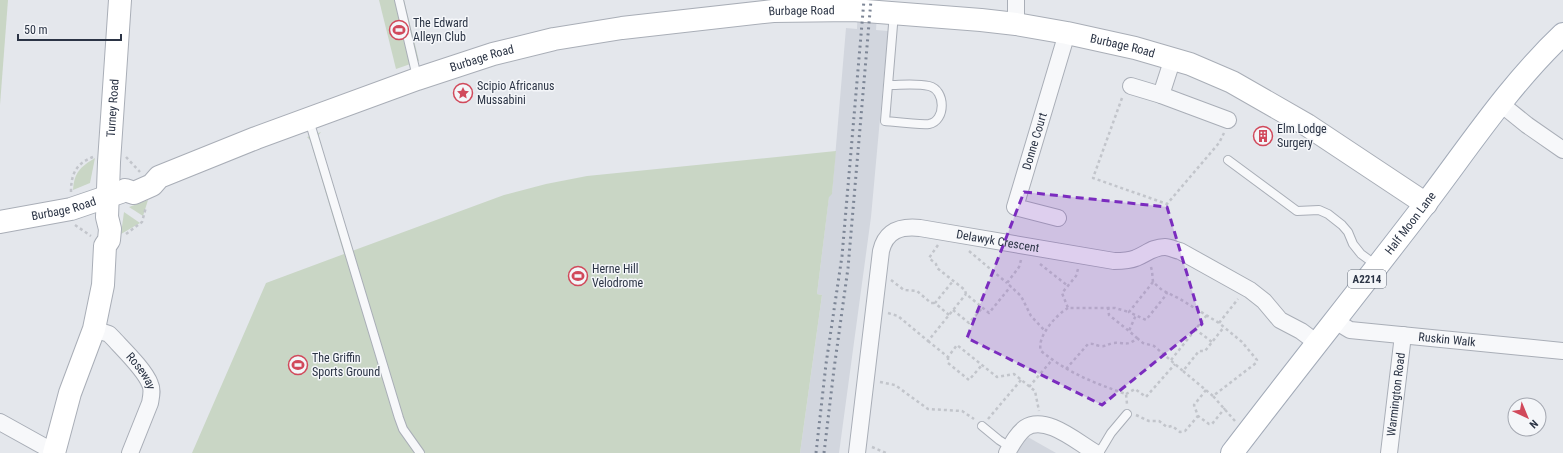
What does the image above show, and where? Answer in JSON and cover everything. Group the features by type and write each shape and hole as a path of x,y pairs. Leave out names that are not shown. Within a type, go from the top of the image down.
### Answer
{"street":[{"name":"Turney Road","path":"54,453 70,393 94,329 103,285 99,229 113,201 109,162 120,0"},
{"path":"1016,0 1016,24"},
{"name":"Burbage Road","path":"0,222 113,201 152,185 150,175 417,79 493,54 554,39 622,28 773,11 854,5 894,12 1016,24 1067,33 1135,48 1203,68 1232,82 1307,125 1426,204"},
{"name":"Donne Court","path":"1058,218 1015,207 1067,33"},
{"name":"Half Moon Lane","path":"1232,453 1309,337 1335,321 1524,74 1563,34"},
{"path":"1161,95 1173,58"},
{"path":"1131,86 1161,95 1228,120"},
{"path":"1501,104 1527,125 1563,150"},
{"name":"Delawyk Crescent","path":"857,453 882,244 885,239 895,230 908,227 1121,261 1137,258 1153,249 1166,247 1180,251 1244,286 1264,301 1280,320 1309,337"},
{"name":"Ruskin Walk","path":"1335,321 1350,330 1563,351"},
{"name":"Roseway","path":"94,329 109,334 144,374 151,385 152,396 150,403 130,453"},
{"name":"Warmington Road","path":"1388,453 1403,335"},
{"path":"0,422 54,453"},
{"path":"1009,450 1017,435 1026,427 1036,423 1041,423 1054,428 1097,453"}],"lane":[{"path":"399,0 417,79"},
{"path":"888,85 930,86 937,90 942,98 942,105 937,119 930,124 885,121 894,12"},
{"path":"309,119 399,418 403,429 420,453"},
{"path":"1228,160 1297,211 1319,210 1328,214 1342,224 1348,232 1353,244 1361,254 1377,266"},
{"path":"1097,453 1127,414"},
{"path":"982,426 1009,450"},
{"path":"411,442 412,453"}],"path":[{"path":"1131,86 1123,95 1094,178 1167,204 1219,143 1228,124 1228,120"},
{"path":"70,195 72,177 78,166 90,158 97,156"},
{"path":"124,156 150,175"},
{"path":"124,235 142,222 147,201"},
{"path":"72,222 99,242"},
{"path":"943,232 937,247 929,258 936,264 937,268 965,290 966,294 982,308 990,313 1011,286"},
{"path":"959,235 964,247 1021,296 1034,320 1045,331"},
{"path":"1007,283 1031,247 1040,263 1068,286"},
{"path":"1129,312 1153,282 1152,271 1144,253"},
{"path":"1068,308 1062,293 1076,276 1083,256"},
{"path":"878,275 893,281 904,290 917,291 931,303 935,303 949,314"},
{"path":"935,303 953,281"},
{"path":"1153,282 1219,323 1242,342 1257,360 1213,396"},
{"path":"1219,323 1237,301 1244,286"},
{"path":"1167,292 1166,296 1146,320 1129,312 1115,308 1068,308 1060,314 1045,331 1040,348 1041,351 1052,360 1094,384 1126,394 1135,389 1146,398 1175,364"},
{"path":"928,341 966,294"},
{"path":"1108,307 1109,315 1144,343 1154,346 1213,396 1246,434"},
{"path":"953,310 969,323 982,308"},
{"path":"873,311 886,312 898,316 948,357"},
{"path":"1129,331 1136,315"},
{"path":"1171,360 1207,315"},
{"path":"1183,371 1199,351 1204,351 1224,327"},
{"path":"1196,329 1212,342"},
{"path":"1066,369 1088,344 1092,343 1105,346 1115,343 1128,344 1137,338"},
{"path":"982,365 969,380 948,363 948,357 957,345 982,365 997,377 1014,374 1035,391 1041,423"},
{"path":"1029,387 1052,360"},
{"path":"866,379 895,385 928,408 962,411 971,416 982,426 1021,380"},
{"path":"1206,390 1194,405 1198,416 1209,424 1212,424 1225,408"},
{"path":"1126,394 1127,414 1139,416 1153,422 1159,421 1167,427 1172,426 1180,432 1185,431 1198,416"}],"highlighted area":[{"path":"1024,192 1167,207 1202,324 1102,405 967,338"}],"shaded area":[{"path":"858,0 878,0 876,30 888,31 871,217 839,453 800,453 822,295 817,294 829,196 832,193 846,28 857,29"},
{"path":"1026,436 1056,453 1016,453"}],"green space":[{"path":"0,0 8,0 0,105"},
{"name":"The Edward Alleyn Club","path":"379,0 404,0 419,61 396,69"},
{"name":"Herne Hill Velodrome","path":"321,132 318,136 352,251 504,195 546,184 587,176 836,151 832,194 829,197 817,294 822,295 800,453 192,453 266,283 344,254 310,140 307,137"},
{"path":"95,158 90,183 73,190 76,175 85,164"},
{"path":"148,200 143,216 129,207"},
{"path":"124,212 140,223 121,234"}],"railway":[{"path":"816,453 826,364 842,256 864,0"},
{"path":"824,453 848,268 871,0"}],"place":[{"name":"The Edward Alleyn Club","path":"399,30"},
{"name":"Scipio Africanus Mussabini","path":"463,93"},
{"name":"Elm Lodge Surgery","path":"1263,136"},
{"name":"Herne Hill Velodrome","path":"578,276"},
{"name":"The Griffin Sports Ground","path":"298,365"}]}
